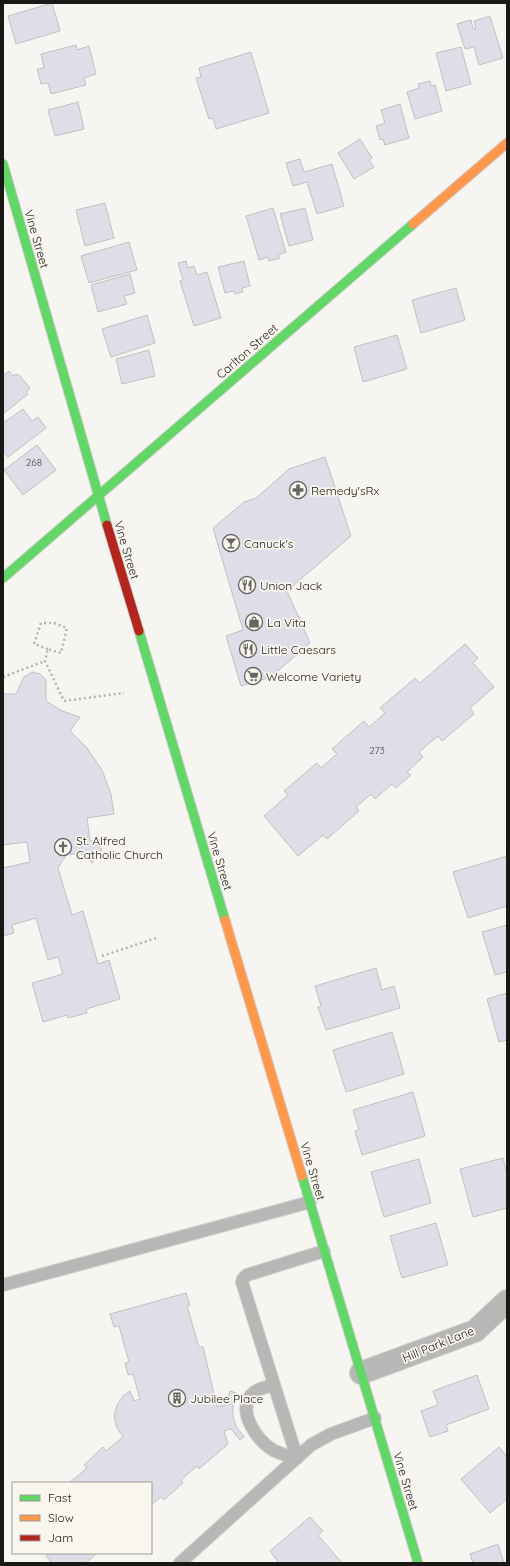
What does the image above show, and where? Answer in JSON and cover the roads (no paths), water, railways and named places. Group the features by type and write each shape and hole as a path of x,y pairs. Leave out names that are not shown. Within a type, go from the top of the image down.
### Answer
{"street":[{"name":"Carlton Street","path":"3,578 507,143"},
{"name":"Vine Street","path":"3,164 98,495 418,1563"},
{"name":"Hill Park Lane","path":"361,1373 475,1331 507,1301"}],"lane":[{"path":"3,1284 310,1202"},
{"path":"297,1458 242,1285 242,1279 247,1276 324,1251"},
{"path":"274,1385 257,1390 251,1395 246,1410 248,1419 255,1432 273,1450 297,1458"},
{"path":"180,1563 320,1439 375,1418"}],"place":[{"name":"Remedy'sRx","path":"298,490"},
{"name":"Canuck's","path":"231,543"},
{"name":"Union Jack","path":"247,585"},
{"name":"La Vita","path":"254,622"},
{"name":"Little Caesars","path":"248,649"},
{"name":"Welcome Variety","path":"253,676"},
{"name":"St. Alfred Catholic Church","path":"63,847"},
{"name":"Jubilee Place","path":"177,1398"}]}
